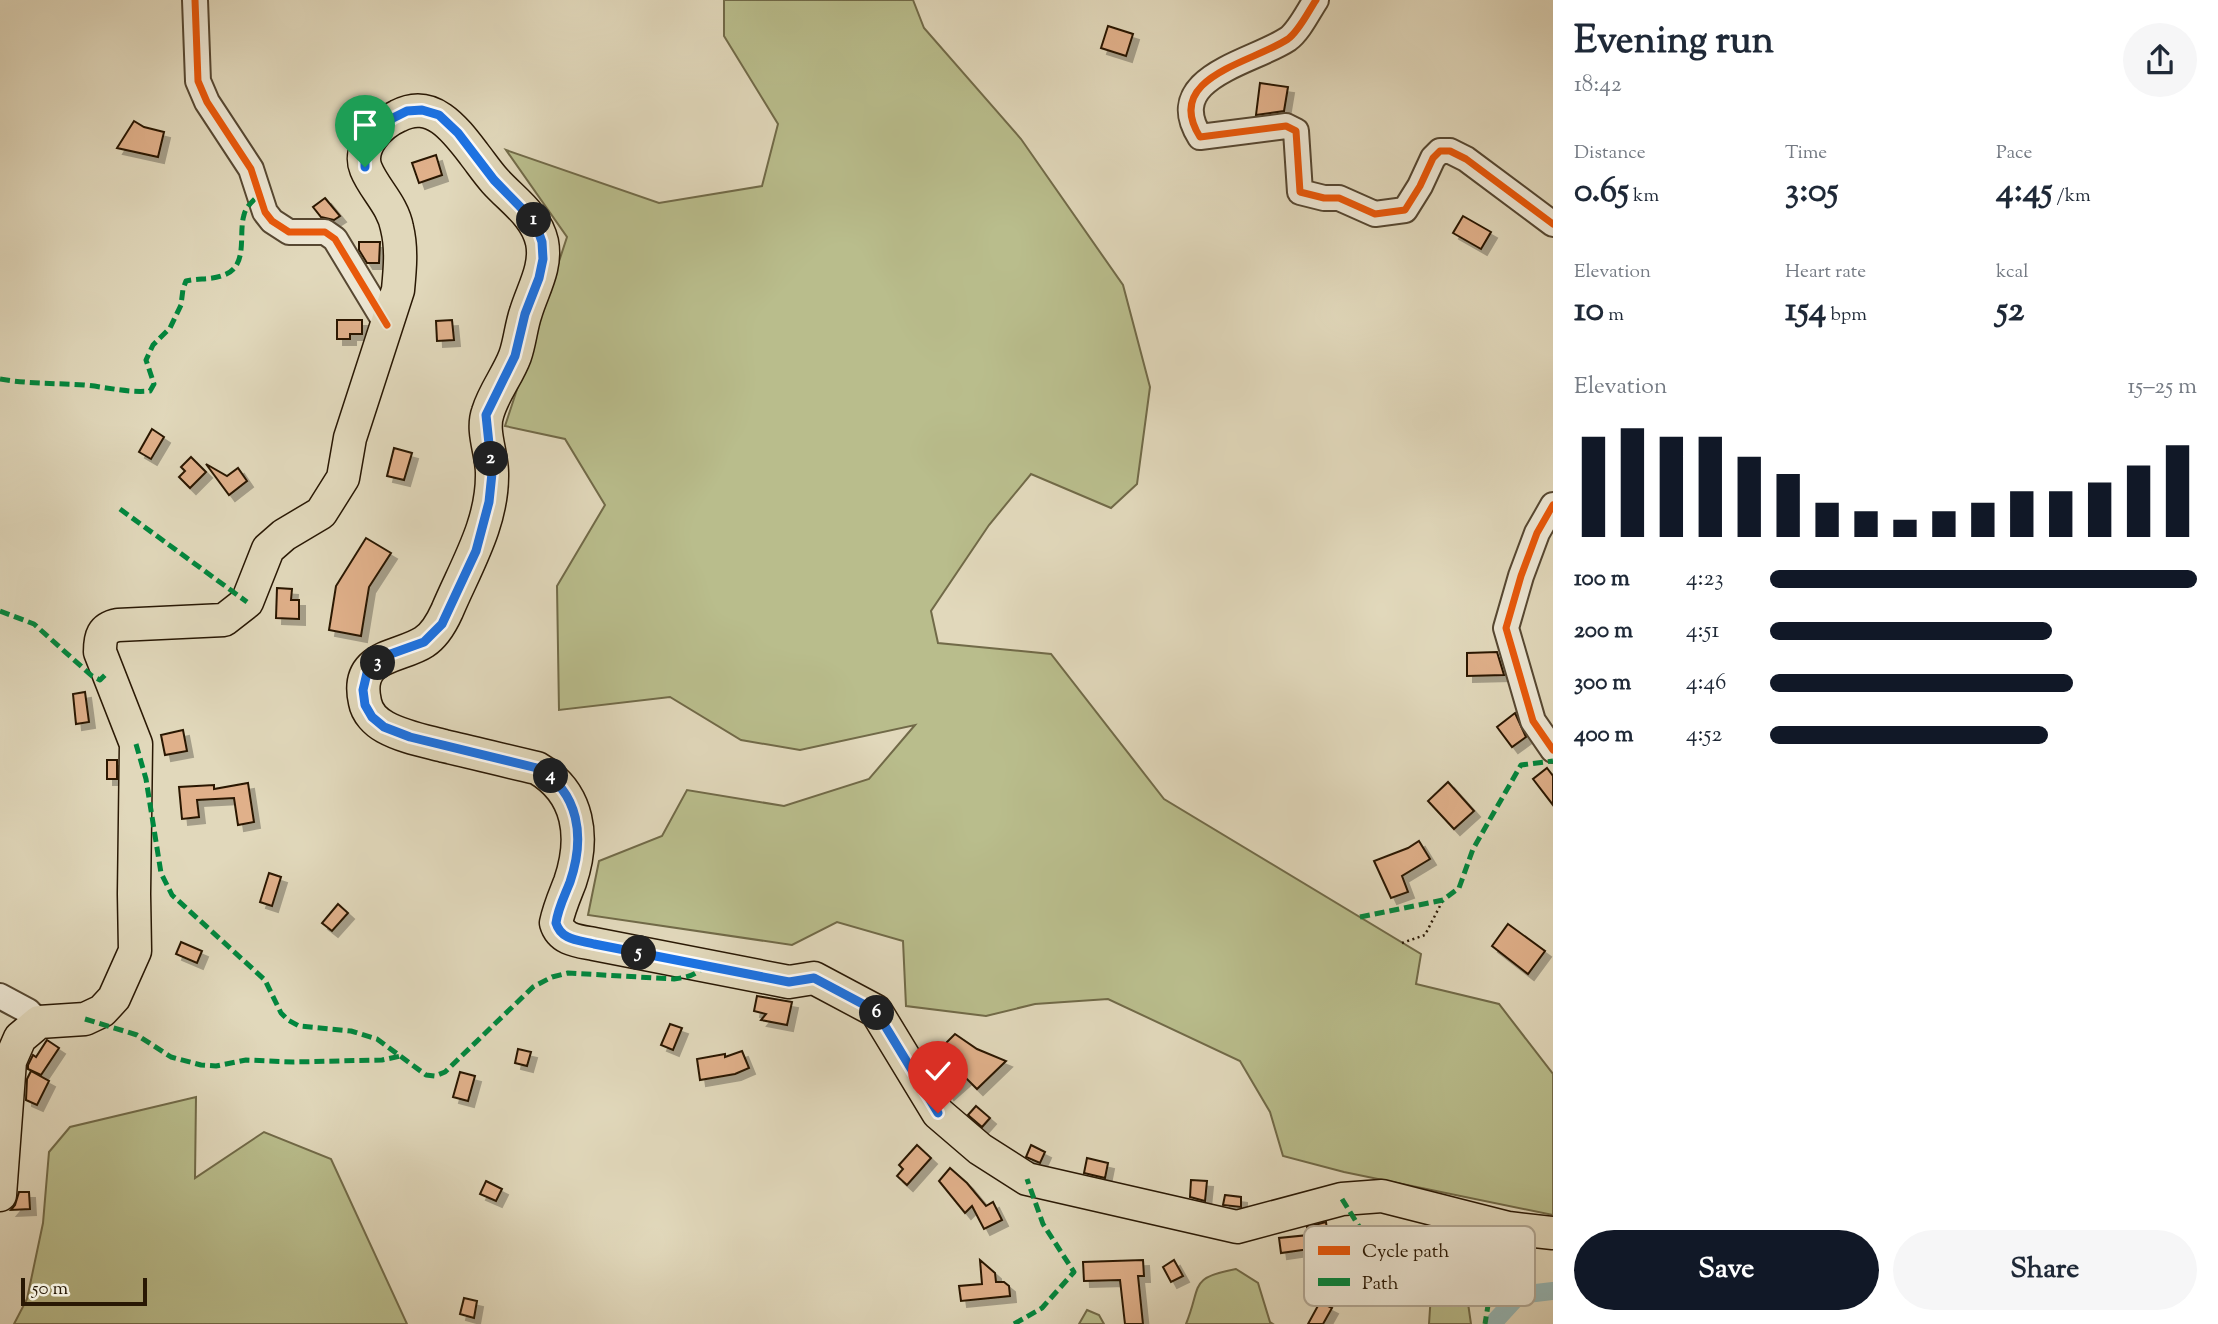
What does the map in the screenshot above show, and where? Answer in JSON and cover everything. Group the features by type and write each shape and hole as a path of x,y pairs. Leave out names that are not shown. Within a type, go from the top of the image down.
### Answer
{"main road":[{"path":"0,1195 10,1060 20,1038 39,1023 85,1019 102,1011 114,998 135,951 136,744 100,652 103,632 118,625 223,620 247,602 268,550 284,534 321,513 343,478 350,438 398,290 401,265 397,227 389,207 365,167 365,154 373,134 393,118 407,111 422,110 439,115 458,133 494,180 535,222 542,242 543,259 515,356 486,415 492,473 489,502 476,551 442,624 424,642 385,656 367,673 363,690 365,705 372,717 384,727 410,737 537,768 554,777 577,818 578,849 556,923 558,930 564,936 594,944 789,982 814,978 876,1011 938,1113 980,1149 1027,1179 1237,1227 1342,1199 1382,1196 1500,1226"},
{"path":"1535,1231 1553,1233"}],"street":[{"path":"195,0 198,81 206,102 251,169 265,212 272,221 289,232 324,232 335,239 387,325"},
{"path":"1316,0 1290,38 1214,76 1197,89 1192,101 1191,123 1200,137 1286,126 1296,131 1300,192 1324,198 1339,198 1375,214 1405,210 1433,158 1440,151 1450,151 1466,159 1553,224"},
{"path":"1553,505 1537,533 1506,628 1533,721 1553,750"},
{"path":"0,996 28,1011 39,1023"}],"path":[{"path":"1402,943 1425,935 1443,900"}],"green space":[{"path":"724,0 913,0 924,28 1021,139 1123,285 1150,387 1137,484 1111,508 1031,474 989,525 931,611 938,643 1051,654 1164,799 1421,954 1416,984 1499,1004 1553,1074 1553,1215 1344,1172 1283,1156 1270,1112 1240,1061 1108,999 1035,1004 986,1016 906,1006 903,941 837,922 792,945 588,915 599,861 662,836 687,790 784,806 869,779 915,725 800,750 741,740 670,697 559,710 557,586 605,505 565,439 505,426 567,237 506,150 659,203 762,186 778,124 724,36"},
{"path":"196,1097 195,1178 264,1132 331,1159 407,1324 14,1324 27,1299 43,1223 49,1152 70,1127"},
{"path":"1236,1269 1258,1283 1270,1322 1273,1324 1186,1324 1196,1292 1203,1280"},
{"path":"1430,1306 1468,1306 1471,1324 1429,1324"},
{"path":"1087,1310 1099,1315 1104,1324 1079,1324"}],"building":[{"path":"1108,26 1133,34 1126,56 1101,48"},
{"path":"1260,83 1288,87 1284,111 1256,115"},
{"path":"134,121 144,127 164,132 158,157 117,148"},
{"path":"436,155 442,175 419,183 412,163"},
{"path":"325,198 340,216 334,220 321,217 313,207"},
{"path":"1463,216 1491,232 1481,249 1453,233"},
{"path":"359,242 380,242 379,263 367,263 359,250"},
{"path":"337,320 362,320 362,334 350,334 350,339 337,339"},
{"path":"452,320 454,340 437,341 436,321"},
{"path":"152,429 164,437 151,459 139,452"},
{"path":"394,448 412,453 404,480 387,476"},
{"path":"191,457 206,472 190,488 179,477 185,471 181,467"},
{"path":"206,464 227,476 238,468 247,481 229,495"},
{"path":"366,538 391,553 369,587 361,636 329,630 336,586"},
{"path":"277,588 292,589 291,600 299,600 299,619 276,618"},
{"path":"1497,652 1504,675 1467,676 1467,653"},
{"path":"85,692 89,722 76,724 73,694"},
{"path":"1515,713 1526,737 1512,747 1497,727"},
{"path":"183,730 187,751 165,755 161,735"},
{"path":"107,760 117,760 117,779 107,779"},
{"path":"1547,768 1553,776 1553,805 1533,779"},
{"path":"1448,782 1474,811 1454,829 1428,801"},
{"path":"248,783 254,822 238,825 234,798 197,800 199,817 182,819 179,787 214,785 214,789"},
{"path":"1419,841 1430,859 1402,876 1408,892 1391,898 1374,861"},
{"path":"269,873 281,877 272,906 260,902"},
{"path":"338,904 348,913 332,931 322,923"},
{"path":"1508,924 1545,951 1528,974 1492,946"},
{"path":"181,942 202,951 197,963 176,954"},
{"path":"757,996 792,1002 787,1025 761,1020 766,1014 754,1011"},
{"path":"670,1024 682,1028 673,1050 661,1045"},
{"path":"955,1034 977,1049 1006,1061 977,1089 966,1078 948,1094 938,1077 951,1065 937,1052"},
{"path":"47,1040 59,1048 41,1075 28,1069 28,1065"},
{"path":"518,1049 531,1052 527,1066 515,1063"},
{"path":"742,1051 749,1068 735,1074 700,1080 697,1059 725,1054 725,1057"},
{"path":"31,1071 49,1081 37,1105 26,1100 27,1079"},
{"path":"460,1072 475,1076 468,1101 453,1097"},
{"path":"976,1106 990,1118 982,1127 968,1115"},
{"path":"917,1145 931,1158 907,1185 897,1176 903,1169 899,1165"},
{"path":"1031,1145 1045,1152 1040,1163 1026,1157"},
{"path":"1087,1158 1108,1163 1105,1178 1084,1173"},
{"path":"950,1168 986,1206 993,1202 1002,1220 984,1229 972,1206 965,1213 939,1181"},
{"path":"1191,1180 1207,1181 1205,1201 1190,1197"},
{"path":"486,1181 502,1189 496,1201 480,1194"},
{"path":"19,1192 29,1192 30,1209 11,1210"},
{"path":"1225,1195 1241,1197 1241,1207 1223,1205"},
{"path":"1326,1222 1327,1226 1311,1226"},
{"path":"1304,1235 1304,1250 1281,1253 1279,1238"},
{"path":"980,1260 995,1273 996,1282 1004,1282 1009,1286 1010,1296 961,1301 959,1286 982,1284"},
{"path":"1143,1260 1144,1276 1138,1276 1143,1324 1125,1324 1120,1280 1084,1281 1083,1262"},
{"path":"1174,1260 1183,1276 1171,1282 1163,1267"},
{"path":"464,1298 477,1301 474,1318 460,1314"},
{"path":"1318,1306 1332,1308 1323,1324 1308,1324"}],"waterway":[{"path":"1535,1293 1553,1291"},
{"path":"1495,1324 1509,1306"}],"marked path":[{"path":"0,379 150,391 154,384 146,360 153,345 170,328 181,305 186,281 215,278 232,271 240,257 245,212 260,194"},
{"path":"120,509 247,602"},
{"path":"0,611 34,624 92,676 100,680 107,673"},
{"path":"136,744 146,779 161,873 172,895 265,980 281,1013 299,1026 351,1031 377,1039 426,1075 435,1076 445,1072 533,987 552,977 568,973 674,979 691,976 704,966"},
{"path":"1360,917 1443,900 1459,888 1473,849 1521,765 1553,761"},
{"path":"85,1019 137,1035 171,1057 201,1065 216,1066 246,1060 382,1060 401,1056"},
{"path":"1014,1324 1042,1308 1074,1272 1043,1224 1027,1179"},
{"path":"1342,1199 1359,1226"},
{"path":"1485,1324 1488,1306"}],"cycle path":[{"path":"195,0 198,81 207,102 251,169 265,212 272,221 289,232 325,232 335,239 387,325"},
{"path":"1316,0 1292,36 1216,74 1202,86 1193,100 1191,117 1200,137 1286,126 1296,131 1300,192 1324,198 1339,198 1375,214 1405,210 1433,158 1440,151 1450,151 1466,159 1553,224"},
{"path":"1553,505 1537,533 1506,628 1533,721 1553,750"}],"route":[{"path":"365,167 365,154 373,134 393,118 407,111 422,110 439,115 458,133 494,180 535,222 542,242 543,259 515,356 486,415 492,473 489,502 476,551 442,624 424,642 385,656 367,673 363,690 365,705 372,717 384,727 410,737 537,768 554,777 577,818 578,849 556,923 564,936 789,982 814,978 876,1011 938,1113"}]}
